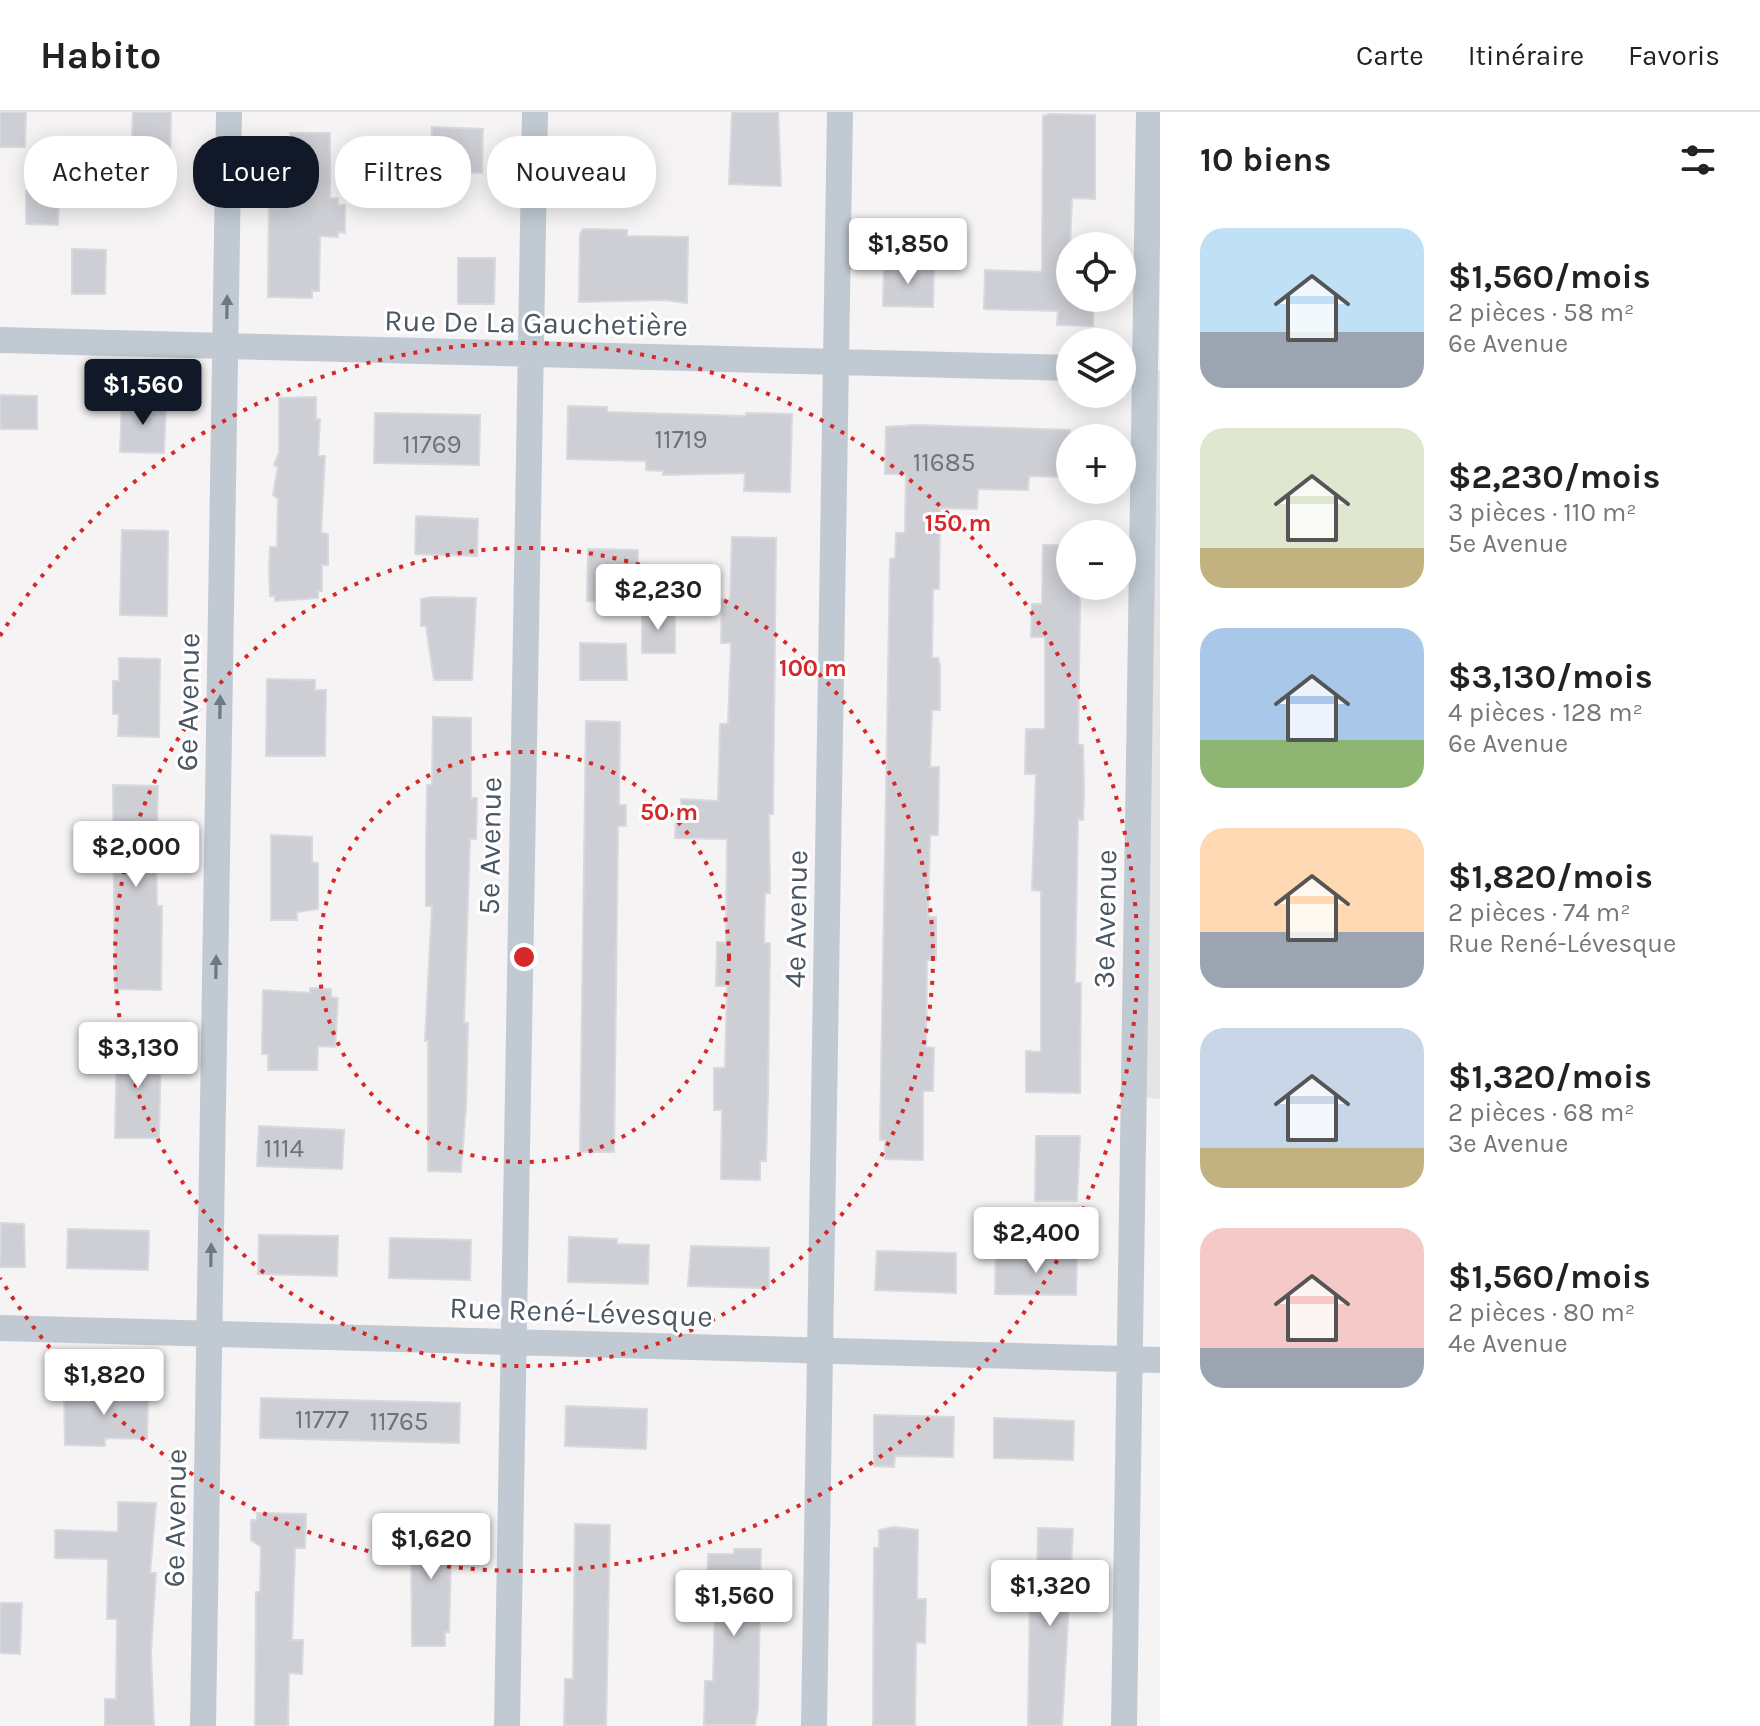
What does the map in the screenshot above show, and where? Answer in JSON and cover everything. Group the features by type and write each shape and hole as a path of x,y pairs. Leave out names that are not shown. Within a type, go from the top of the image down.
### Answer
{"street":[{"name":"6e Avenue","path":"203,1726 229,112"},
{"name":"5e Avenue","path":"507,1726 535,112"},
{"name":"4e Avenue","path":"814,1726 840,112"},
{"name":"3e Avenue","path":"1124,1726 1132,1359 1142,370 1149,112"},
{"name":"Rue De La Gauchetière","path":"0,340 1056,368"},
{"name":"Rue René-Lévesque","path":"0,1328 1160,1360"}],"shaded area":[{"path":"1145,370 1160,370 1160,1099 1135,1097"}],"building":[{"path":"0,112 26,112 24,147 0,147"},
{"path":"133,112 171,112 171,136 132,136"},
{"path":"732,112 778,112 781,186 729,184"},
{"path":"1095,115 1095,199 1072,198 1071,232 1056,232 1056,311 984,309 985,270 1042,272 1043,116"},
{"path":"432,127 483,129 482,173 471,173 471,136 432,136"},
{"path":"290,133 330,133 330,198 335,198 335,208 345,208 345,233 338,232 338,237 320,236 319,291 312,291 312,298 268,297 269,208 319,208 319,136 290,136"},
{"path":"26,208 58,208 58,225 26,224"},
{"path":"583,229 627,230 627,236 688,237 687,303 665,300 579,302 580,234"},
{"path":"72,249 106,250 105,294 72,294"},
{"path":"458,258 495,258 494,304 458,304"},
{"path":"884,266 934,267 933,307 883,306"},
{"path":"1058,312 1093,312 1093,326 1057,325"},
{"path":"0,395 37,396 37,429 0,429"},
{"path":"316,397 316,419 320,419 318,456 325,456 321,533 328,534 328,565 322,565 322,591 318,591 318,598 275,601 275,596 270,596 269,568 270,547 277,547 278,499 273,495 278,467 274,465 279,452 279,398"},
{"path":"122,401 166,402 164,453 120,452"},
{"path":"568,406 607,407 607,412 746,416 746,413 792,414 790,492 744,491 745,473 663,475 663,471 646,470 646,461 567,459"},
{"path":"375,413 480,415 479,465 374,463"},
{"path":"916,425 1056,430 1056,477 1029,476 1028,490 978,489 977,509 940,508 939,589 933,589 932,658 938,658 940,667 940,710 932,710 930,767 939,767 938,835 930,835 928,917 936,917 936,960 927,960 926,1047 934,1048 933,1091 923,1091 923,1160 885,1159 885,1140 880,1140 890,559 895,558 896,533 905,533 906,474 885,474 886,427"},
{"path":"416,516 478,519 477,556 415,554"},
{"path":"122,530 168,531 167,616 120,615"},
{"path":"732,537 776,538 773,814 769,814 770,893 765,893 764,943 770,943 768,1095 766,1161 760,1161 760,1180 721,1179 722,1110 714,1110 714,1068 725,1068 727,986 716,986 717,942 726,943 727,839 675,838 676,814 682,814 681,799 718,801 720,724 728,724 731,643 721,643 722,599 730,600"},
{"path":"1043,545 1056,545 1056,600 1080,600 1080,604 1078,744 1083,745 1084,793 1083,820 1078,819 1075,983 1081,983 1080,1093 1026,1092 1026,1051 1041,1052 1041,891 1032,890 1036,774 1025,774 1026,729 1045,729 1045,637 1031,637 1032,604 1042,604"},
{"path":"588,549 638,550 637,603 587,601"},
{"path":"476,598 472,680 434,680 426,626 421,626 421,599"},
{"path":"642,610 675,610 675,653 642,653"},
{"path":"580,643 626,644 627,680 580,680"},
{"path":"119,658 160,659 159,737 118,736 119,714 113,714 113,681 119,681"},
{"path":"267,679 315,680 315,690 326,690 325,756 266,756"},
{"path":"433,717 471,718 471,798 477,798 476,839 470,839 464,1023 468,1023 466,1106 461,1172 428,1171 428,1041 425,1041 432,906 426,906 426,850 427,785 432,785"},
{"path":"586,721 620,722 619,805 626,805 626,826 618,826 614,1152 580,1152"},
{"path":"113,785 158,786 156,863 157,906 162,906 161,990 115,989"},
{"path":"271,835 312,837 312,862 318,863 318,909 297,912 297,920 271,920"},
{"path":"310,988 331,989 331,997 338,998 335,1047 318,1046 317,1070 268,1070 268,1054 262,1054 263,990 310,993"},
{"path":"117,1042 161,1043 159,1138 115,1138"},
{"path":"259,1126 344,1130 342,1169 257,1166"},
{"path":"1036,1136 1080,1136 1077,1201 1035,1201"},
{"path":"1,1223 24,1224 25,1267 0,1267"},
{"path":"68,1229 149,1231 148,1270 67,1268"},
{"path":"259,1235 338,1236 337,1276 258,1274"},
{"path":"569,1237 617,1239 617,1244 649,1245 648,1284 568,1282"},
{"path":"390,1238 471,1240 470,1280 389,1278"},
{"path":"691,1246 769,1248 769,1288 688,1286"},
{"path":"877,1251 956,1253 956,1293 875,1290"},
{"path":"996,1254 1077,1256 1076,1295 995,1294"},
{"path":"64,1391 148,1393 147,1439 105,1438 105,1446 65,1445"},
{"path":"261,1398 460,1403 459,1443 260,1438"},
{"path":"566,1406 647,1409 646,1449 565,1446"},
{"path":"874,1415 954,1417 953,1457 895,1456 894,1467 874,1466"},
{"path":"994,1418 1074,1421 1073,1460 994,1458"},
{"path":"118,1502 156,1503 150,1573 156,1573 151,1652 154,1726 105,1726 105,1699 116,1699 117,1619 107,1619 108,1559 55,1558 55,1530 118,1532"},
{"path":"257,1513 306,1514 305,1548 295,1548 292,1640 303,1640 302,1674 289,1673 288,1726 255,1726 256,1592 260,1592 261,1547 251,1540 251,1520 257,1520"},
{"path":"411,1519 452,1520 449,1632 445,1632 445,1646 412,1646"},
{"path":"575,1524 610,1525 606,1726 564,1726 565,1679 573,1679"},
{"path":"894,1527 918,1530 917,1599 926,1599 925,1643 916,1642 915,1726 873,1726 874,1548 879,1548 879,1530"},
{"path":"1038,1528 1073,1529 1062,1726 1028,1726 1030,1593 1037,1593"},
{"path":"734,1549 761,1549 758,1709 755,1725 704,1725 705,1681 713,1681 715,1609 707,1609 708,1554 734,1554"},
{"path":"0,1603 22,1603 20,1654 0,1653"}]}
